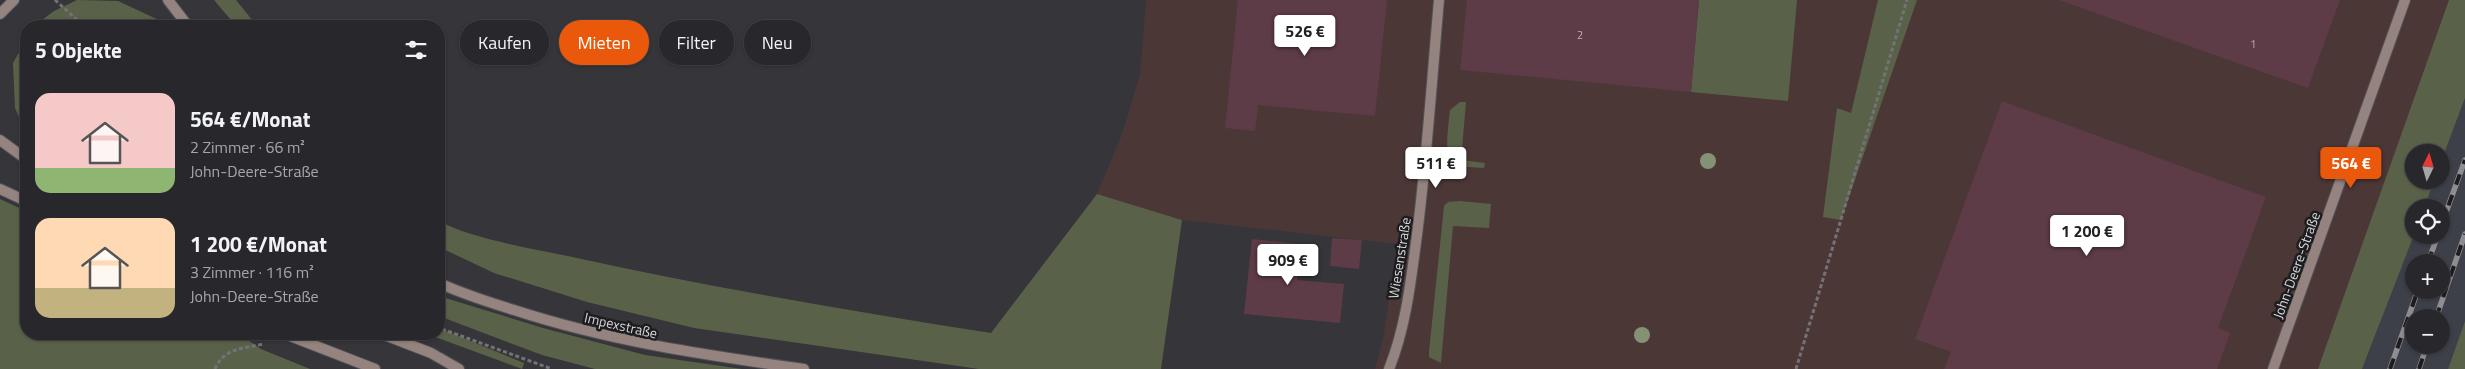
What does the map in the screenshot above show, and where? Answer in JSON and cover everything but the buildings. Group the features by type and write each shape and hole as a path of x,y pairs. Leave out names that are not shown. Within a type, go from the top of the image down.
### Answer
{"street":[{"path":"0,14 14,0"},
{"path":"168,0 183,20"},
{"name":"Wiesenstraße","path":"1389,369 1398,346 1413,269 1424,181 1439,0"},
{"name":"John-Deere-Straße","path":"2273,369 2405,0"},
{"path":"0,140 20,155"},
{"path":"0,189 20,198"},
{"name":"Impexstraße","path":"445,286 458,292 547,321 654,347 804,369"},
{"path":"300,340 375,369"},
{"path":"397,340 431,353 459,369"}],"path":[{"path":"55,0 77,20"},
{"path":"1796,369 1907,0"},
{"path":"445,329 552,369"},
{"path":"214,369 218,362 231,351 264,344"}],"shaded area":[{"path":"1146,0 2451,0 2379,212 2318,369 1375,369 1383,340 1397,244 1182,220 1097,194 1122,134 1140,74"},
{"path":"2465,98 2465,321 2448,369 2362,369 2405,258 2405,299 2450,299 2450,254 2407,254 2411,244 2450,244 2450,199 2427,199 2431,189 2450,189 2450,144 2448,144"}],"green space":[{"path":"77,0 118,1 159,20 42,20 54,11"},
{"path":"214,0 236,0 252,20 231,20"},
{"path":"1699,0 1797,0 1788,101 1691,92"},
{"path":"1878,0 1917,0 1841,220 1823,217 1837,108 1851,113"},
{"path":"2449,0 2465,0 2465,98 2448,144 2405,144 2405,189 2431,189 2427,199 2405,199 2405,244 2411,244 2405,254 2362,369 2318,369"},
{"path":"20,51 20,119 15,108 13,63"},
{"path":"1460,102 1466,102 1461,160 1485,163 1484,168 1453,164 1448,155 1447,139 1450,110"},
{"path":"1097,194 1182,220 1161,369 979,369 694,328 587,302 494,273 445,250 445,224 487,239 628,269 783,298 991,333"},
{"path":"0,199 20,208 20,340 248,340 261,349 310,369 0,369"},
{"path":"1460,201 1491,204 1489,228 1453,226 1441,363 1429,357 1429,352 1444,206 1448,202"},
{"path":"445,298 543,328 645,355 742,369 595,369 542,355 445,318"},
{"path":"2465,321 2465,369 2448,369"},
{"path":"445,330 524,363 522,369 443,340 445,340"}],"railway":[{"path":"2450,201 2465,160"},
{"path":"2439,309 2465,234"},
{"path":"2431,254 2435,244"},
{"path":"2390,369 2415,299"},
{"path":"2419,369 2424,354"}]}
